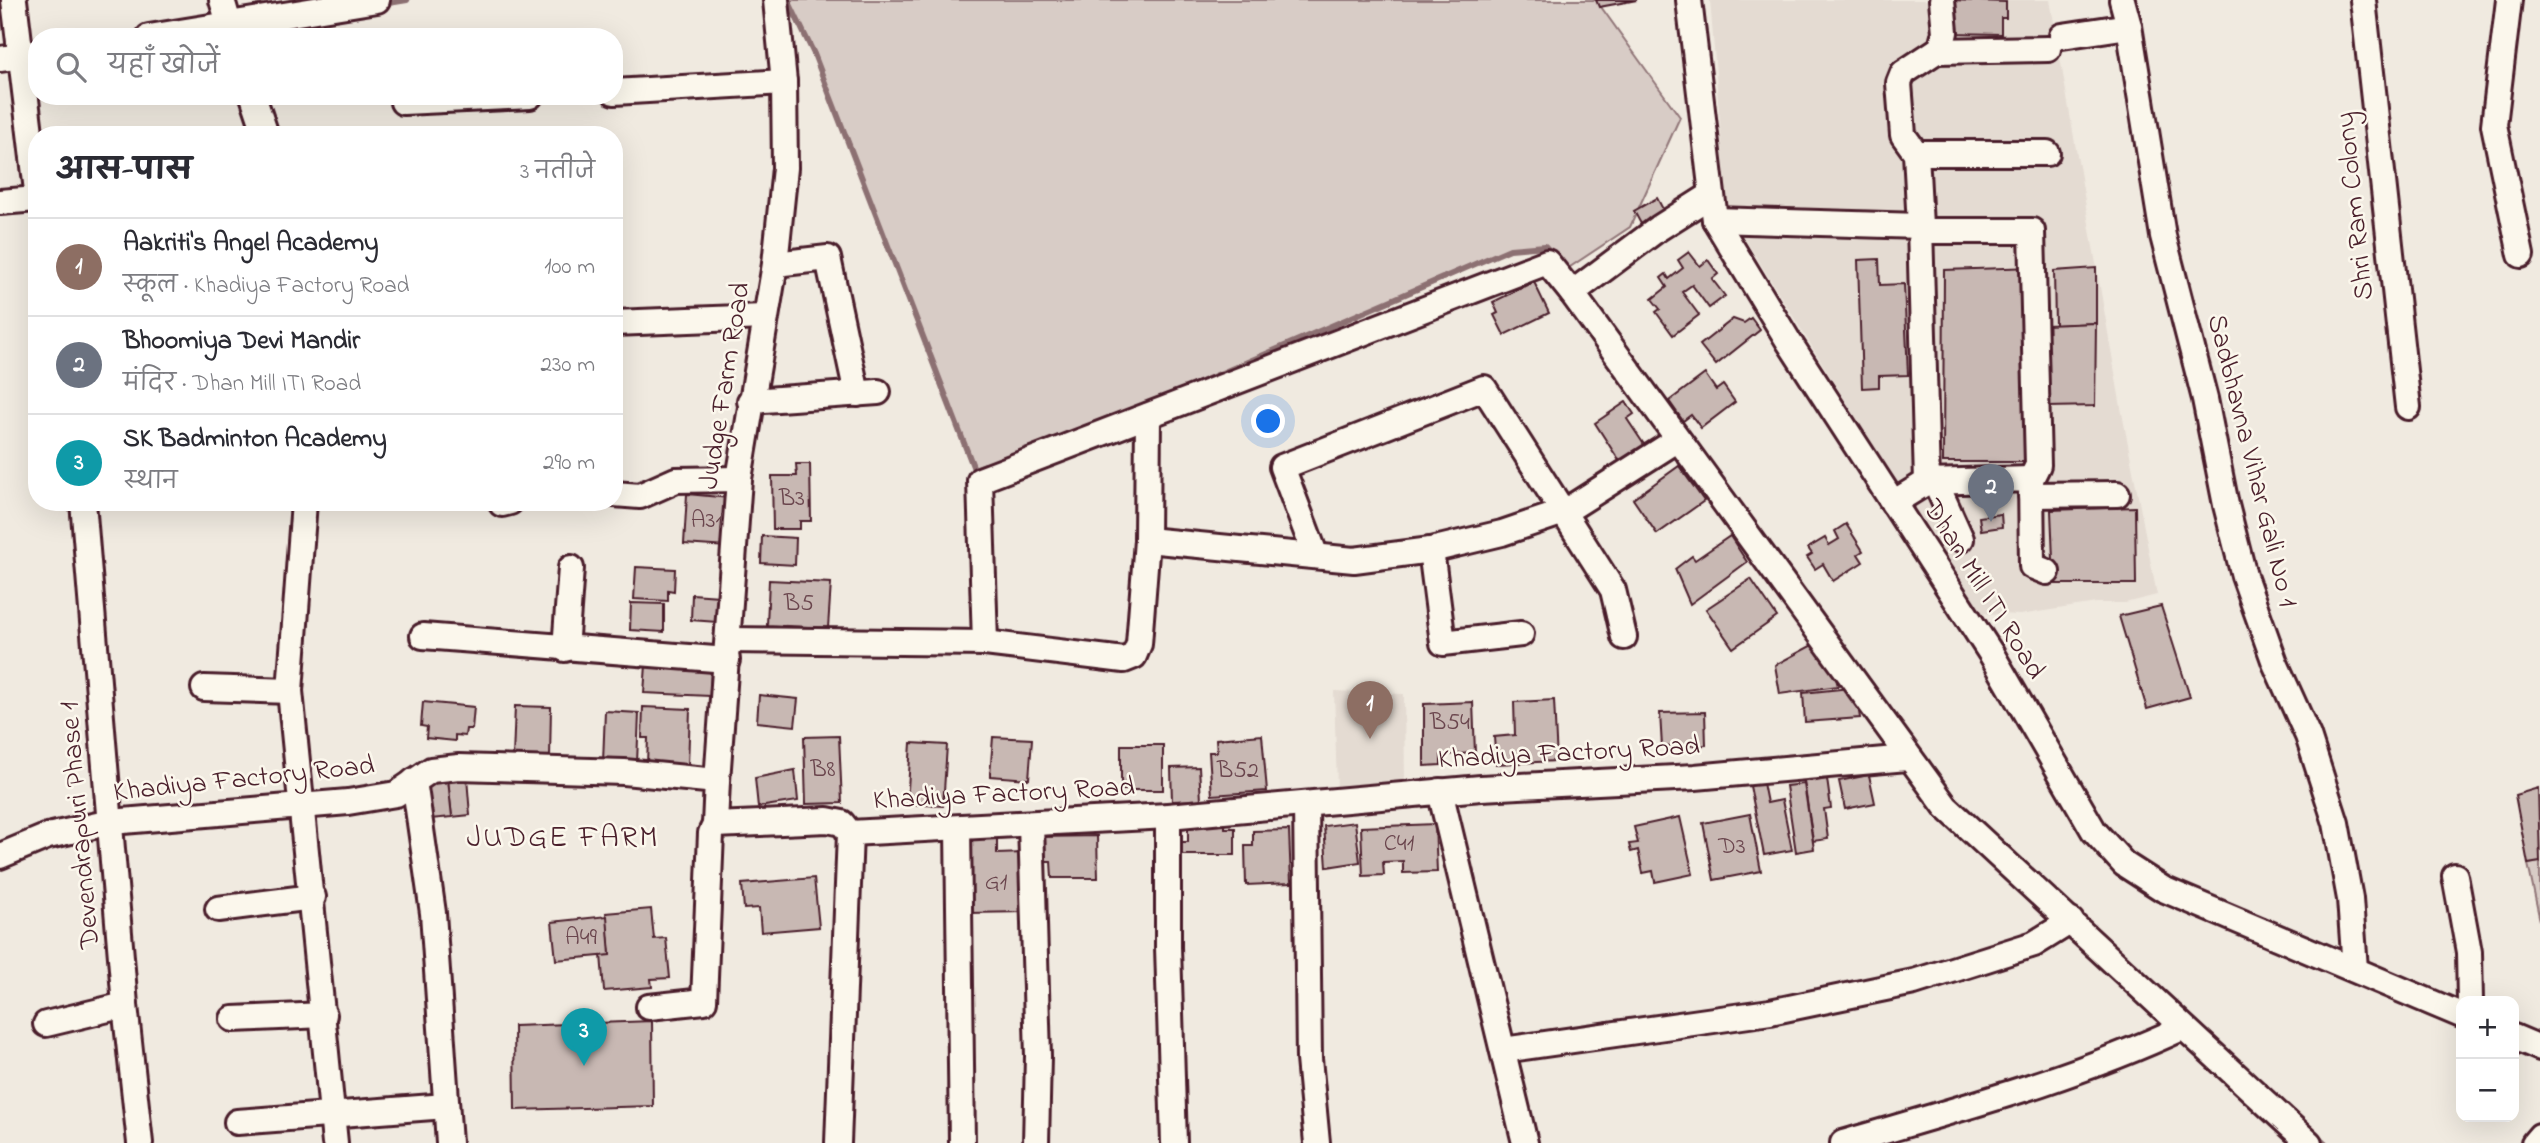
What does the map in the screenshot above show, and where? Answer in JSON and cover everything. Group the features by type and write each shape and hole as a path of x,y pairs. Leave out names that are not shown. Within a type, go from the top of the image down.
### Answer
{"street":[{"path":"14,0 29,126"},
{"path":"222,0 230,28"},
{"path":"241,28 377,0"},
{"name":"Judge Farm Road","path":"717,781 739,480 764,317 775,264 785,168 784,82 776,0"},
{"name":"Dhan Mill ITI Road","path":"1689,0 1715,220 1789,342 1992,655 2080,811 2124,864 2163,889 2456,1013"},
{"path":"1937,51 1945,33 1942,0"},
{"name":"Sadbhavna Vihar Gali No 1","path":"2122,0 2129,26 2163,236 2205,399 2226,505 2244,576 2275,663 2308,736 2336,823 2350,900 2355,969"},
{"name":"Shri Ram Colony","path":"2363,0 2408,407"},
{"path":"2509,0 2494,125 2521,255"},
{"path":"1961,539 1931,481 1916,153 1903,135 1899,83 1903,74 1937,51 2055,42 2129,26"},
{"path":"623,91 784,82"},
{"path":"256,105 263,126"},
{"path":"1916,153 2047,153"},
{"path":"1572,293 1659,228 1711,195"},
{"path":"0,202 28,200"},
{"path":"1715,220 2032,231 2038,466 2031,487 2032,566 2047,572"},
{"path":"750,401 868,393 828,258 775,264"},
{"path":"985,643 980,480 1547,262 1907,758 1955,816 2309,1143"},
{"path":"623,323 764,317"},
{"path":"1315,554 1282,467 1484,388 1613,590 1624,637"},
{"path":"423,636 565,649 727,650 985,643 1124,660 1134,656 1139,644 1147,540 1148,416"},
{"path":"1147,540 1354,559 1431,550 1502,533 1564,512 1677,440"},
{"path":"623,495 640,496 676,480 739,480"},
{"path":"1894,503 1931,481 2118,494"},
{"name":"Devendrapuri Phase 1","path":"84,511 125,1005 140,1143"},
{"path":"303,511 290,691 313,897 335,1143"},
{"path":"1431,550 1443,643 1521,634"},
{"path":"565,649 571,568"},
{"path":"204,688 290,691"},
{"name":"Khadiya Factory Road","path":"715,825 827,820 842,823 850,833 1031,824 1168,816 1440,791 1695,777 1907,758"},
{"name":"Khadiya Factory Road","path":"0,856 47,836 111,822 396,794 431,771 459,767 624,772 717,781"},
{"path":"414,781 433,913 449,1143"},
{"path":"649,1007 704,1001 711,833 715,825 717,781"},
{"path":"1440,791 1525,1143"},
{"path":"1306,804 1309,1059 1317,1143"},
{"path":"1168,816 1168,947 1174,1143"},
{"path":"1031,824 1038,1056 1037,1143"},
{"path":"958,828 962,1143"},
{"path":"838,1143 850,833"},
{"path":"2455,876 2469,952 2470,996"},
{"path":"218,909 313,897"},
{"path":"1503,1050 1770,1012 1914,982 2034,944 2071,921"},
{"path":"46,1024 125,1005"},
{"path":"233,1019 324,1015"},
{"path":"1843,1143 2042,1085 2115,1059 2182,1028"},
{"path":"2519,1039 2540,1048"},
{"path":"237,1122 446,1106"},
{"path":"2534,1143 2540,1136"}],"shaded area":[{"path":"788,0 1596,0 1680,117 1630,227 1567,269 1545,246 1510,249 1143,407 974,469 814,54"},
{"path":"1710,0 2050,0 2122,413 2157,595 2125,603 2096,603 2020,615 1977,613 1727,210"},
{"path":"1334,691 1404,694 1405,785 1337,789"},
{"path":"2540,862 2540,921 2528,864"}],"building":[{"path":"1596,0 1637,0 1599,7"},
{"path":"1951,0 2006,2 2006,18 2001,18 2001,34 1951,33"},
{"path":"1657,198 1664,211 1641,224 1634,211"},
{"path":"1689,252 1700,266 1708,260 1718,274 1712,279 1725,296 1709,308 1692,285 1682,292 1699,315 1673,335 1656,312 1660,309 1652,299 1667,287 1661,278 1666,274 1669,279 1683,268 1678,260"},
{"path":"1879,259 1880,285 1904,284 1908,375 1879,376 1879,387 1862,388 1858,260"},
{"path":"2035,267 2028,462 1943,462 1944,270"},
{"path":"2096,268 2096,323 2055,325 2054,271"},
{"path":"1534,282 1549,313 1504,335 1494,315 1498,313 1493,302"},
{"path":"1751,318 1760,330 1716,365 1700,345 1733,319 1744,323"},
{"path":"2096,323 2095,406 2048,407 2048,371 2027,372 2046,325"},
{"path":"1705,374 1716,390 1723,385 1735,402 1701,428 1691,415 1683,421 1669,401"},
{"path":"1626,402 1634,414 1627,419 1645,446 1620,462 1595,423"},
{"path":"796,464 810,464 811,521 800,521 800,529 773,529 772,476 797,476"},
{"path":"1679,466 1704,501 1657,534 1633,499"},
{"path":"687,494 730,498 727,547 684,544"},
{"path":"2135,507 2136,584 2054,584 2051,510"},
{"path":"2001,514 2002,527 1981,530 1979,517"},
{"path":"1846,524 1863,551 1858,554 1863,562 1833,581 1823,564 1815,569 1807,557 1812,554 1808,548 1825,538 1829,545 1839,539 1835,531"},
{"path":"762,536 796,538 795,565 761,563"},
{"path":"1730,536 1747,562 1690,604 1675,569 1692,556 1695,560"},
{"path":"636,567 675,569 674,591 668,590 668,601 634,599"},
{"path":"1751,579 1777,617 1733,648 1706,609"},
{"path":"769,580 831,583 828,628 767,625"},
{"path":"692,594 719,596 717,622 691,620"},
{"path":"631,603 664,604 664,632 630,630"},
{"path":"2161,606 2190,697 2147,709 2119,616"},
{"path":"1816,643 1833,666 1838,686 1780,694 1775,665"},
{"path":"646,665 711,668 710,696 644,693"},
{"path":"1850,688 1857,699 1860,718 1805,722 1803,693"},
{"path":"759,695 798,699 795,726 757,722"},
{"path":"1554,700 1557,761 1496,764 1494,737 1515,735 1514,702"},
{"path":"423,702 474,707 472,729 466,729 465,736 455,735 455,741 426,738 427,727 421,726"},
{"path":"1473,702 1475,753 1441,755 1441,765 1424,766 1424,704"},
{"path":"515,706 551,707 550,758 513,757"},
{"path":"643,707 690,709 688,766 647,764 648,738 642,738"},
{"path":"605,711 639,713 637,763 603,762"},
{"path":"1705,712 1706,745 1662,747 1660,713"},
{"path":"1262,735 1267,791 1212,795 1209,752 1217,752 1216,739"},
{"path":"839,736 842,803 806,804 804,737"},
{"path":"993,737 1032,739 1029,779 990,776"},
{"path":"911,743 947,745 943,806 907,804"},
{"path":"1121,745 1163,745 1163,790 1121,790"},
{"path":"1199,767 1201,800 1172,801 1171,768"},
{"path":"795,770 798,801 758,807 755,778"},
{"path":"1815,773 1816,781 1827,779 1831,808 1824,809 1828,839 1813,841 1803,775"},
{"path":"1869,775 1875,803 1845,809 1839,781"},
{"path":"467,778 470,815 452,817 448,780"},
{"path":"448,780 452,817 430,819 426,782"},
{"path":"1763,783 1767,803 1782,800 1792,850 1764,855 1750,786"},
{"path":"1804,784 1814,849 1796,852 1786,786"},
{"path":"2538,788 2540,862 2528,864 2515,795"},
{"path":"1750,814 1761,871 1714,880 1703,823"},
{"path":"1680,817 1693,874 1655,882 1653,871 1643,873 1638,850 1631,852 1629,844 1638,843 1634,827"},
{"path":"1225,820 1225,828 1235,828 1235,855 1179,855 1179,842 1188,842 1188,821"},
{"path":"1355,822 1360,862 1327,867 1324,826"},
{"path":"1435,824 1437,872 1403,873 1403,861 1383,862 1384,875 1363,876 1361,827"},
{"path":"1289,830 1291,883 1246,885 1245,846 1253,846 1253,831"},
{"path":"997,836 997,854 1024,853 1025,912 968,913 965,837"},
{"path":"1097,836 1098,878 1052,878 1051,861 1041,861 1041,837"},
{"path":"814,878 819,927 761,932 759,908 744,909 742,884"},
{"path":"651,909 654,939 666,938 670,978 651,979 652,987 604,991 601,955 610,955 606,913"},
{"path":"607,916 610,955 556,960 552,922"},
{"path":"652,1021 653,1106 515,1110 514,1026"}],"waterway":[{"path":"383,4 407,0"},
{"path":"788,0 814,54 974,469 985,465"},
{"path":"1194,385 1510,249 1545,246 1554,256"},
{"path":"2314,1133 2325,1143"}],"place":[{"name":"Bhoomiya Devi Mandir","path":"1991,522"},
{"name":"Aakriti's Angel Academy","path":"1370,739"},
{"name":"SK Badminton Academy","path":"584,1066"}],"district":[{"name":"JUDGE FARM","path":"563,839"}]}
